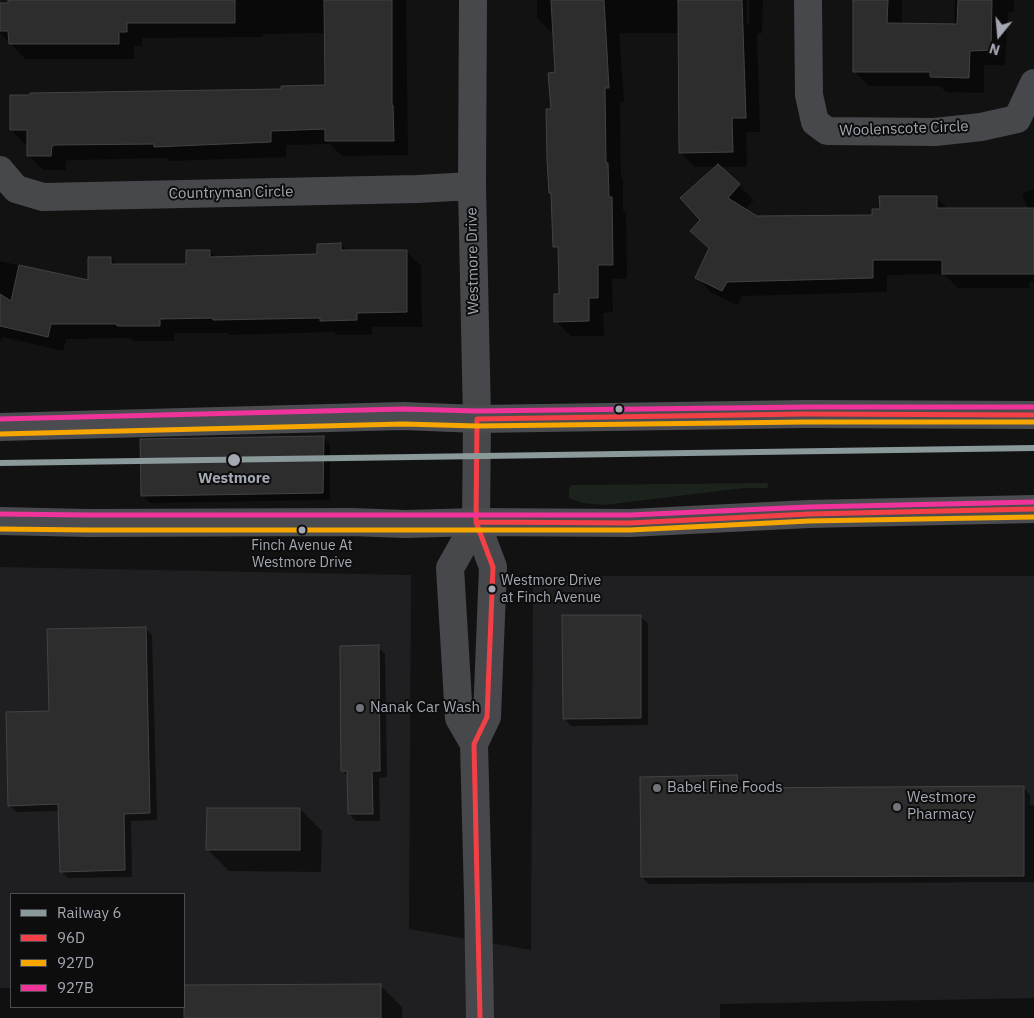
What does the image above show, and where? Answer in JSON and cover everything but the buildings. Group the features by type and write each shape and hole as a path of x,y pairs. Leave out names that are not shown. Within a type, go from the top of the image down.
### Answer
{"main road":[{"path":"0,427 403,416 478,419 805,414 1034,415"},
{"path":"0,521 88,523 630,523 809,514 1034,509"}],"street":[{"name":"Westmore Drive","path":"473,0 472,186 478,419 476,522 494,567 487,717 474,744 480,1018"},
{"name":"Woolenscote Circle","path":"808,0 809,95 815,122 827,131 935,132 981,127 1017,119 1034,83"},
{"name":"Countryman Circle","path":"0,170 16,189 43,197 418,189 472,186"},
{"name":"Westmore Drive","path":"474,744 459,718 450,568 476,522"}],"shaded area":[{"path":"769,483 767,488 744,488 604,505 583,503 569,498 569,488 572,485"},
{"path":"0,567 411,575 409,929 531,950 533,576 1034,576 1034,1018 0,1018"}],"rail line":[{"name":"6","path":"0,463 1034,448"}],"transit line":[{"name":"927B","path":"0,419 403,409 477,411 805,407 1034,407"},
{"name":"96D","path":"480,1018 474,744 487,717 493,567 476,522 477,419 805,414 1034,415"},
{"name":"927D","path":"0,434 403,424 477,426 805,422 1034,422"},
{"name":"927B","path":"0,514 630,515 809,507 1034,502"},
{"name":"96D","path":"476,522 630,523 809,514 1034,509"},
{"name":"927D","path":"0,529 630,530 809,521 1034,517"}],"place":[{"name":"Westmore","path":"234,460"},
{"name":"Finch Avenue At Westmore Drive","path":"302,530"},
{"name":"Westmore Drive at Finch Avenue","path":"492,589"},
{"name":"Nanak Car Wash","path":"360,708"},
{"name":"Babel Fine Foods","path":"657,788"},
{"name":"Westmore Pharmacy","path":"897,807"}]}
